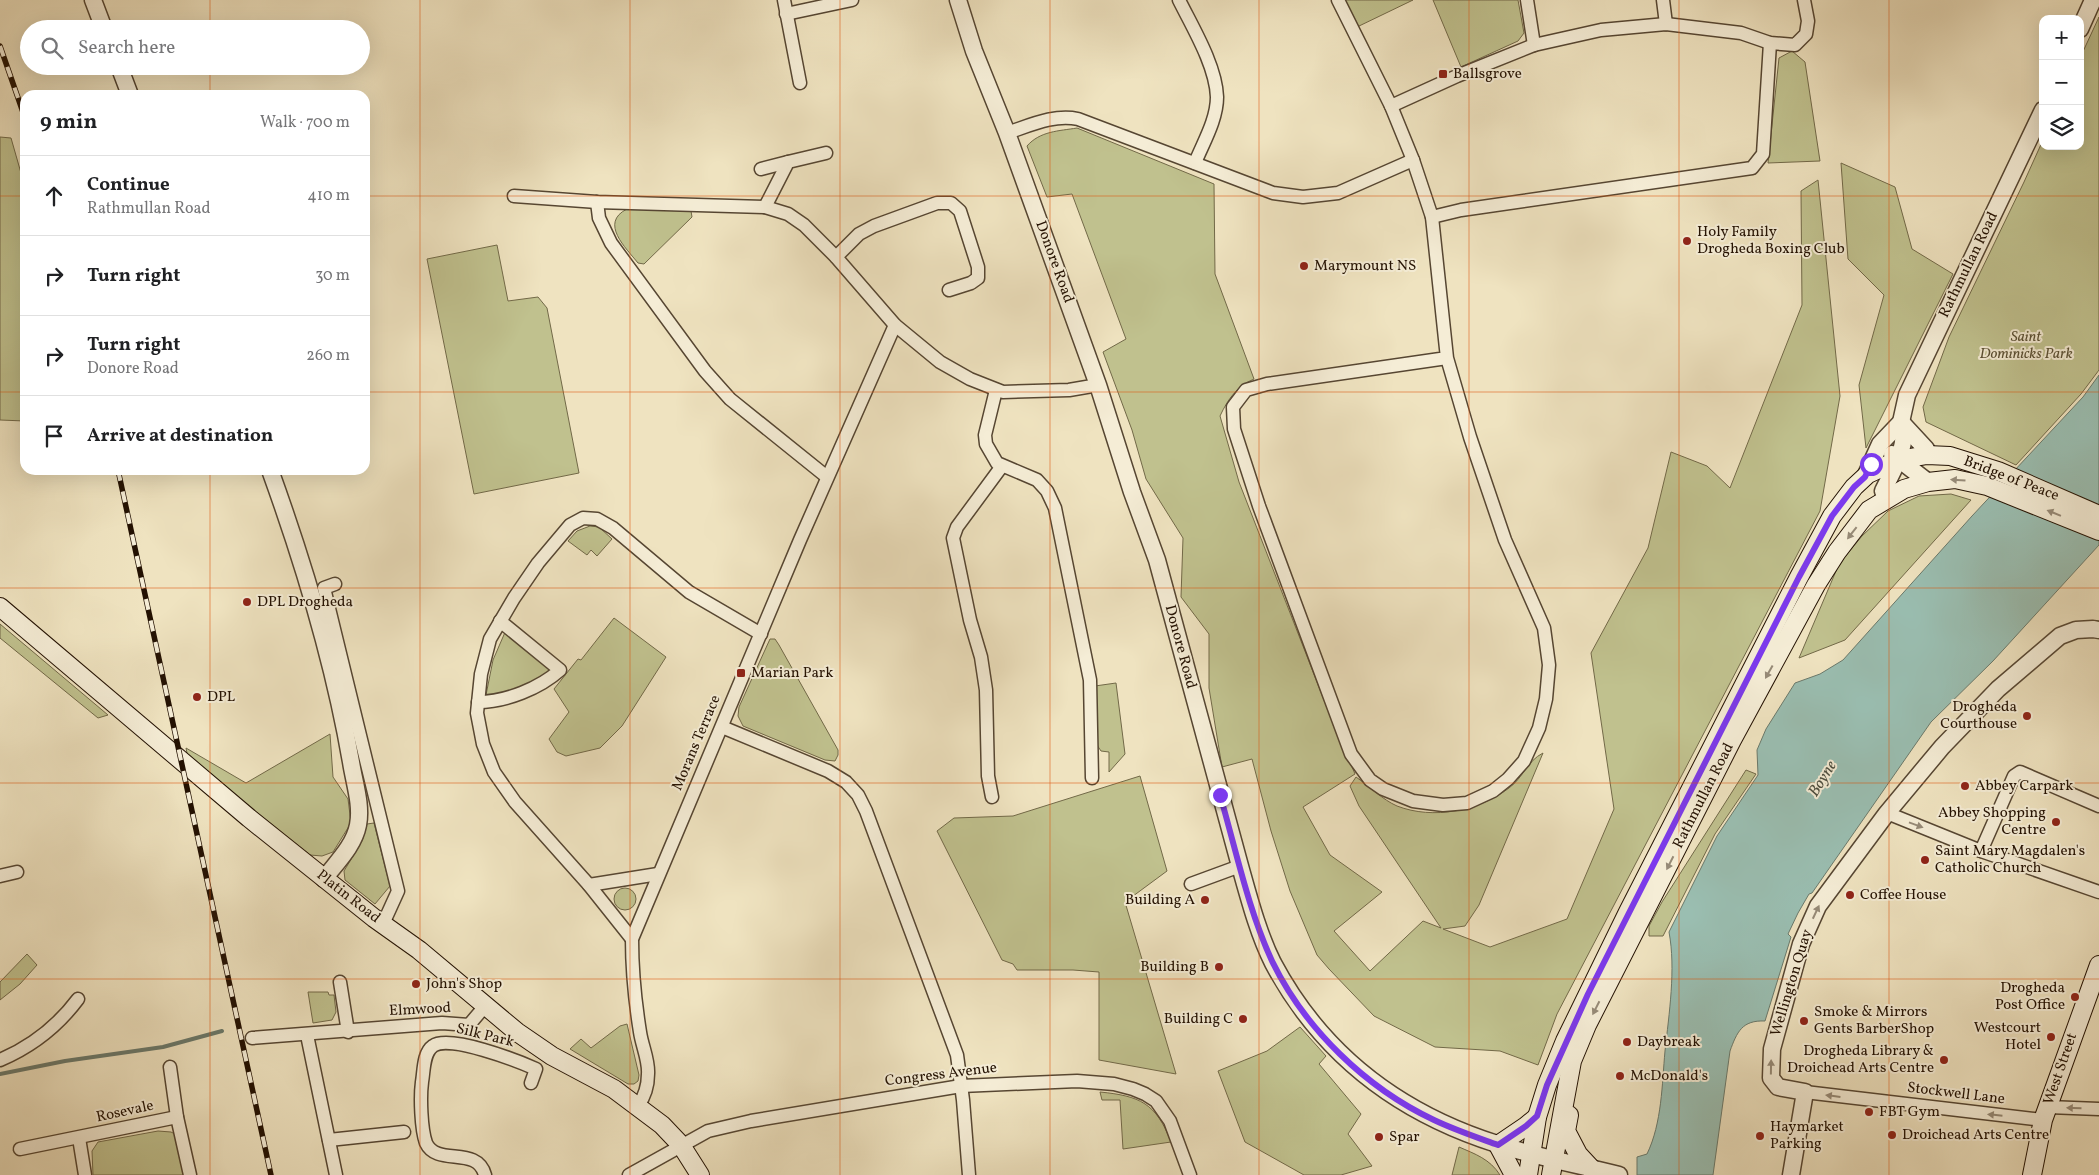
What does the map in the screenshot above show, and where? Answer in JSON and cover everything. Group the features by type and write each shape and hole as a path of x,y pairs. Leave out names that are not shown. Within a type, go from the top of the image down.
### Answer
{"main road":[{"name":"Bridge of Peace","path":"1865,477 1898,460 1927,455 1950,456 1998,471 2099,515"},
{"name":"Rathmullan Road","path":"1528,1175 1537,1116 1554,1068 1588,994 1799,577 1832,516 1854,487 1865,477"},
{"name":"Bridge of Peace","path":"1886,499 1904,489 1928,482 1955,479 1987,486 2099,531"},
{"name":"Rathmullan Road","path":"1552,1167 1572,1061 1587,1025 1732,740 1816,585 1837,552 1869,510 1886,499"},
{"name":"Platin Road","path":"0,607 191,770 324,879 419,950 485,1006 542,1050 614,1089 662,1125 681,1145 700,1175"},
{"name":"West Street","path":"2032,1175 2046,1113 2099,965"},
{"path":"1572,1061 1577,1080 1566,1132 1578,1154 1591,1168"},
{"path":"1514,1175 1498,1145 1537,1116"}],"street":[{"path":"93,0 101,20"},
{"path":"784,0 800,83"},
{"path":"786,14 852,0"},
{"name":"Donore Road","path":"958,0 974,51 1007,132 1098,385 1132,492 1157,560 1252,908 1273,962 1316,1029 1361,1073 1412,1108 1435,1120 1498,1145 1531,1154 1552,1167 1591,1168 1619,1175"},
{"path":"1179,0 1213,76 1217,98 1213,119 1195,164"},
{"path":"1338,0 1391,106 1413,160 1432,217 1447,358 1470,437 1505,540 1544,628 1549,665 1546,698 1538,728 1524,761 1508,779 1493,791 1467,803 1443,805 1413,801 1383,789 1370,780 1351,754 1251,480 1234,430 1233,407 1246,390 1267,384 1447,358"},
{"path":"1527,0 1534,45"},
{"path":"1663,0 1666,24"},
{"path":"1391,106 1534,45 1601,30 1666,24 1740,33 1770,43 1795,45 1806,34 1808,21 1804,0"},
{"path":"2084,20 2093,0"},
{"path":"1432,217 1461,210 1724,174 1752,168 1764,154 1770,43"},
{"path":"122,75 128,90"},
{"path":"1007,132 1052,118 1066,116 1274,192 1303,197 1338,193 1413,160"},
{"name":"Rathmullan Road","path":"1865,477 1880,444 1901,422 1907,395 2039,118"},
{"path":"761,169 826,153"},
{"path":"765,207 788,162"},
{"path":"514,196 597,202 765,207 788,214 804,225 836,257 895,325 940,362 1003,392 1069,390 1098,385"},
{"path":"597,202 600,218 611,243 705,371 730,399 827,477"},
{"path":"836,257 859,234 874,226 937,203 950,204 960,211 978,267 978,278 971,283 949,290"},
{"name":"Morans Terrace","path":"638,1106 644,1098 648,1083 648,1070 640,1034 632,976 632,939 827,477 895,325"},
{"path":"996,390 985,434 986,444 991,454 997,463 1002,466 1037,480 1047,491 1056,508 1090,680 1092,778"},
{"path":"1901,422 1926,449 1927,455"},
{"name":"Rathmullan Road","path":"1886,499 1883,491 1898,460 1905,432 1901,422"},
{"path":"1886,438 1888,450 1898,460 1928,482"},
{"path":"992,797 988,776 986,690 981,657 970,620 953,538 957,527 1002,466"},
{"path":"272,475 288,520 398,892 383,924"},
{"path":"632,939 588,885 515,802 494,772 483,744 477,713 481,674 490,639 514,598 538,563 570,525 583,518 597,519 613,528 689,592 761,634"},
{"path":"324,879 350,845 359,823 354,739 324,588 335,584"},
{"path":"478,702 493,702 535,687 548,680 560,670 500,621"},
{"name":"Wellington Quay","path":"1804,1092 1778,1087 1771,1078 1772,1050 1801,944 1818,906 1887,813 1966,721 2024,665 2060,636 2076,630 2099,630"},
{"path":"722,726 828,771 846,782 858,795 866,811 956,1055 961,1086 969,1175"},
{"path":"1982,851 2014,776 2020,772 2099,806"},
{"path":"1887,813 1982,851 2099,892"},
{"path":"1191,884 1240,866"},
{"path":"0,876 17,872"},
{"path":"588,885 658,874"},
{"path":"340,982 348,1032"},
{"path":"0,1060 27,1048 41,1037 65,1015 78,998"},
{"name":"Elmwood","path":"252,1038 307,1036 442,1023 469,1024 485,1006"},
{"path":"307,1036 336,1175"},
{"name":"Silk Park","path":"485,1175 483,1167 476,1160 436,1153 426,1142 421,1093 427,1054 433,1046 443,1042 499,1054 536,1069 531,1083"},
{"name":"Rosevale","path":"170,1067 177,1117 190,1175"},
{"name":"Congress Avenue","path":"629,1175 708,1131 751,1121 961,1086 1077,1081 1114,1084 1145,1094 1163,1109 1177,1136 1190,1175"},
{"path":"1791,1175 1804,1092"},
{"name":"Stockwell Lane","path":"1804,1092 2046,1113 2099,1108"},
{"name":"Rosevale","path":"20,1149 177,1117"},
{"path":"329,1140 404,1132"},
{"name":"Rosevale","path":"79,1138 85,1175"}],"green space":[{"path":"1345,0 1413,0 1357,27"},
{"path":"1433,0 1518,0 1524,33 1518,41 1461,67"},
{"name":"Saint Dominicks Park","path":"2099,17 2099,370 2081,394 2016,465 1926,422 1923,407 1949,337 2039,149 2084,150 2084,49"},
{"path":"1792,51 1805,62 1820,161 1768,163 1779,58"},
{"path":"1077,128 1214,184 1215,274 1254,379 1243,385 1234,394 1220,416 1239,482 1355,774 1303,807 1330,855 1382,892 1334,931 1370,971 1423,921 1441,928 1359,806 1350,786 1356,777 1381,797 1397,806 1411,810 1440,813 1470,807 1497,796 1514,784 1533,760 1543,753 1479,905 1465,926 1443,929 1490,947 1567,919 1614,809 1591,653 1648,548 1671,452 1707,466 1730,488 1802,305 1801,191 1818,180 1840,396 1820,511 1557,1014 1538,1065 1500,1051 1435,1047 1374,1016 1317,955 1290,891 1271,831 1252,759 1222,767 1209,688 1209,634 1181,597 1183,538 1146,479 1132,430 1103,352 1126,339 1072,194 1047,197 1027,146 1038,137 1057,131"},
{"path":"0,137 11,138 20,170 20,421 0,420"},
{"path":"1841,163 1895,187 1912,249 1953,274 1866,448 1859,385 1884,295 1848,259"},
{"path":"627,209 691,211 692,217 644,264 638,263 627,250 615,228 615,221"},
{"path":"497,245 508,301 538,297 547,308 579,473 474,494 427,259"},
{"path":"1951,494 1971,500 1845,640 1799,658 1839,564 1862,536 1888,511 1919,496"},
{"path":"590,526 599,527 612,539 597,556 591,550 587,555 568,541 577,531"},
{"path":"614,618 666,657 622,726 600,748 566,756 557,752 549,739 569,712 554,689 578,659 581,660"},
{"path":"0,624 108,715 98,718 0,638"},
{"path":"506,630 550,665 552,672 543,680 493,699 486,695 493,660"},
{"path":"770,639 775,639 779,645 838,750 835,761 825,760 743,726 738,716 739,707"},
{"path":"1116,683 1125,754 1109,772 1109,752 1101,751 1097,745 1095,686"},
{"path":"330,734 333,777 348,799 351,823 333,852 322,856 310,855 188,758 186,748 246,783"},
{"path":"1746,770 1756,774 1715,834 1663,936 1649,936 1649,926 1662,902"},
{"path":"1140,776 1167,871 1125,902 1176,1074 1099,1060 1099,972 1017,970 1013,964 1002,960 937,831 954,818 1013,816"},
{"path":"374,823 390,886 375,904 345,880 344,871 362,841 367,824"},
{"path":"625,888 633,891 636,899 633,907 625,910 617,907 614,899 617,891"},
{"path":"27,954 37,965 20,984 0,1000 0,982"},
{"path":"308,992 328,992 329,995 334,995 336,1012 332,1020 313,1023"},
{"path":"627,1024 639,1075 638,1081 634,1084 628,1084 570,1049 581,1039 591,1048 620,1026"},
{"path":"1300,1027 1326,1056 1319,1064 1361,1114 1348,1134 1372,1166 1341,1175 1304,1175 1245,1142 1218,1071 1267,1051"},
{"path":"1100,1092 1126,1096 1145,1104 1159,1118 1171,1142 1123,1149 1120,1100 1102,1100"},
{"path":"158,1131 175,1134 185,1175 93,1175 92,1151 98,1142"},
{"path":"1459,1147 1487,1161 1500,1175 1452,1175"}],"water":[{"name":"Boyne","path":"2099,375 2099,545 1993,661 1931,722 1812,893 1809,894 1788,934 1791,937 1765,1021 1757,1021 1741,1028 1730,1051 1713,1175 1637,1175 1637,1157 1647,1154 1656,1129 1660,1103 1671,992 1672,961 1669,932 1717,836 1758,775 1757,750 1766,729 1795,683 1820,674 1843,660 1972,516 2083,397"}],"waterway":[{"path":"0,1074 65,1061 163,1047 222,1031"}],"railway":[{"path":"0,46 20,104"},
{"path":"119,475 271,1175"}],"place":[{"name":"Ballsgrove","path":"1443,74"},
{"name":"Holy Family Drogheda Boxing Club","path":"1687,241"},
{"name":"Marymount NS","path":"1304,266"},
{"name":"DPL Drogheda","path":"247,602"},
{"name":"Marian Park","path":"741,673"},
{"name":"DPL","path":"197,697"},
{"name":"Drogheda Courthouse","path":"2027,716"},
{"name":"Abbey Carpark","path":"1965,786"},
{"name":"Abbey Shopping Centre","path":"2056,822"},
{"name":"Saint Mary Magdalen's Catholic Church","path":"1925,860"},
{"name":"Coffee House","path":"1850,895"},
{"name":"Building A","path":"1205,900"},
{"name":"Building B","path":"1219,967"},
{"name":"John's Shop","path":"416,984"},
{"name":"Drogheda Post Office","path":"2075,997"},
{"name":"Building C","path":"1243,1019"},
{"name":"Smoke & Mirrors Gents BarberShop","path":"1804,1021"},
{"name":"Westcourt Hotel","path":"2051,1037"},
{"name":"Daybreak","path":"1627,1042"},
{"name":"Drogheda Library & Droichead Arts Centre","path":"1944,1060"},
{"name":"McDonald's","path":"1620,1076"},
{"name":"FBT Gym","path":"1869,1112"},
{"name":"Droichead Arts Centre","path":"1892,1135"},
{"name":"Haymarket Parking","path":"1760,1136"},
{"name":"Spar","path":"1379,1137"}],"route":[{"path":"1220,795 1252,908 1273,962 1316,1029 1361,1073 1412,1108 1435,1120 1498,1145 1514,1135 1537,1116 1565,1041 1628,912 1799,577 1832,516 1854,487 1865,477 1871,464"}]}
